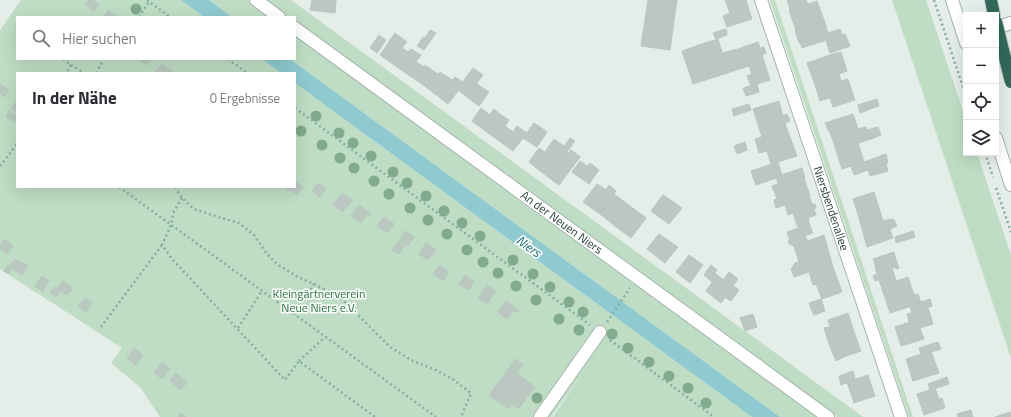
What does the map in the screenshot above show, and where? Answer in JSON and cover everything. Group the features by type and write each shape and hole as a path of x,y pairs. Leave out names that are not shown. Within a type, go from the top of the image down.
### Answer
{"highway":[{"path":"991,0 993,12"},
{"path":"999,34 1011,82"}],"street":[{"path":"256,0 278,16"},
{"name":"Niersbendenallee","path":"761,0 901,417"},
{"path":"952,0 963,33"},
{"path":"999,27 1011,24"},
{"name":"An der Neuen Niers","path":"296,29 828,417"},
{"path":"999,147 1011,185"},
{"path":"540,417 600,332"}],"path":[{"path":"934,0 963,87"},
{"path":"140,16 148,1 169,16"},
{"path":"64,60 82,72"},
{"path":"97,72 103,60"},
{"path":"229,60 246,72"},
{"path":"67,72 72,65"},
{"path":"296,109 714,417"},
{"path":"0,166 16,145"},
{"path":"986,156 1011,232"},
{"path":"120,188 436,417"},
{"path":"176,188 182,198 194,209 218,218 239,223 254,235 267,254 277,264 298,277 342,299 390,347 413,361 442,373 470,393 461,417"},
{"path":"101,327 162,245 171,225 174,211 182,198"},
{"path":"162,245 172,259 285,380 299,361 325,337"},
{"path":"294,314 314,284"},
{"path":"238,328 262,291"},
{"path":"600,332 628,292"},
{"path":"299,361 376,417"}],"green space":[{"name":"Kleingärtnerverein Neue Niers e.V.","path":"21,0 181,0 203,16 16,16 16,60 263,60 280,72 16,72 16,188 296,188 296,84 752,417 553,417 581,375 551,417 160,417 141,388 111,363 122,348 0,269 0,30"},
{"path":"209,0 248,0 270,16 231,16"},
{"path":"265,0 291,0 863,417 837,417 296,24 296,16 286,16"},
{"path":"770,0 775,0 913,417 909,417"},
{"path":"892,0 926,0 963,111 963,156 978,156 1011,255 1011,358"},
{"path":"296,35 818,417 780,417 291,60 296,60"}],"water":[{"path":"181,0 209,0 231,16 203,16"},
{"name":"Niers","path":"263,60 291,60 780,417 752,417 296,84 296,72 280,72"}],"building":[{"path":"88,0 92,0 99,4 94,11 85,4"},
{"path":"312,0 336,0 335,13 310,10"},
{"path":"648,0 677,0 670,50 641,46"},
{"path":"725,0 746,0 752,19 727,27 723,16 730,13"},
{"path":"787,0 806,0 808,4 790,10"},
{"path":"817,1 824,20 813,23 808,4"},
{"path":"808,4 813,24 796,30 789,10"},
{"path":"108,10 117,16 105,16"},
{"path":"824,20 828,33 799,43 795,30"},
{"path":"726,29 727,35 716,39 713,33"},
{"path":"840,29 842,35 802,48 800,42"},
{"path":"430,30 436,33 424,50 417,46"},
{"path":"395,33 407,42 402,48 408,52 411,49 421,55 407,74 380,55"},
{"path":"845,34 850,46 830,53 826,41"},
{"path":"379,35 386,40 377,53 370,48"},
{"path":"718,39 722,52 710,56 705,43"},
{"path":"758,42 760,48 764,47 766,53 762,55 764,61 749,66 745,54 743,54 744,57 741,58 738,49"},
{"path":"705,43 710,56 738,49 741,58 744,57 743,54 745,54 749,66 693,84 682,51"},
{"path":"841,52 847,71 839,74 833,54"},
{"path":"833,54 839,74 814,82 807,63"},
{"path":"140,60 150,60 146,65"},
{"path":"764,61 770,80 751,86 747,76 752,74 749,66"},
{"path":"416,62 424,67 425,65 432,70 422,84 407,74"},
{"path":"162,64 172,71 172,72 155,72"},
{"path":"473,68 483,75 476,84 466,77"},
{"path":"432,70 438,74 440,72 452,80 455,77 464,83 448,104 422,84"},
{"path":"839,74 841,81 848,79 852,91 820,101 814,82"},
{"path":"466,77 476,84 467,97 458,90"},
{"path":"0,84 9,90 5,97 0,94"},
{"path":"477,84 489,92 479,106 467,97"},
{"path":"757,84 759,92 746,96 743,88"},
{"path":"852,91 855,100 833,107 830,98"},
{"path":"877,99 879,106 873,108 870,101"},
{"path":"779,101 783,116 787,114 790,121 785,123 787,129 762,137 753,109"},
{"path":"870,101 873,108 860,113 858,105"},
{"path":"16,102 16,112 11,108"},
{"path":"749,104 751,110 734,116 732,109"},
{"path":"481,108 490,115 494,109 501,115 488,133 472,121"},
{"path":"9,111 16,115 14,122 6,117"},
{"path":"853,114 858,129 866,127 871,139 836,150 830,132 825,123"},
{"path":"501,115 509,120 505,126 513,132 517,126 527,133 513,151 488,133"},
{"path":"534,123 540,127 529,142 523,138"},
{"path":"540,127 547,132 537,147 529,142"},
{"path":"878,127 881,135 871,139 867,130"},
{"path":"787,129 797,156 771,164 767,151 759,153 755,139"},
{"path":"570,138 575,141 564,156 559,153"},
{"path":"554,139 564,146 544,174 529,162 539,148 545,152"},
{"path":"745,142 747,150 737,154 734,146"},
{"path":"858,143 864,162 886,154 888,163 854,175 851,166 842,169 836,150"},
{"path":"571,150 580,157 559,185 544,174 559,153 564,156"},
{"path":"580,161 587,166 579,177 572,172"},
{"path":"778,162 780,169 765,174 763,167"},
{"path":"590,163 599,170 589,184 579,177"},
{"path":"886,164 888,171 870,176 868,170"},
{"path":"763,167 765,174 753,177 751,171"},
{"path":"802,168 810,196 776,208 774,200 777,199 772,186 778,184 776,177"},
{"path":"780,169 782,175 774,179 772,171"},
{"path":"772,171 774,179 756,185 753,177"},
{"path":"296,182 303,187 297,195 290,189 288,191 286,189 296,188"},
{"path":"318,183 326,189 320,197 312,191"},
{"path":"597,184 606,190 609,185 616,191 600,214 583,202"},
{"path":"874,192 880,211 859,218 853,199"},
{"path":"342,193 352,200 343,212 333,205"},
{"path":"614,194 630,206 625,213 616,207 620,201 613,196"},
{"path":"663,195 675,203 662,219 651,211"},
{"path":"613,196 620,201 616,207 625,213 615,226 600,214"},
{"path":"809,196 812,204 815,204 816,208 814,209 816,215 796,222 793,213 788,215 785,205"},
{"path":"675,203 682,208 669,224 662,219"},
{"path":"359,205 371,214 370,216 367,214 361,223 351,216"},
{"path":"630,206 646,218 631,238 615,226"},
{"path":"880,211 883,221 891,219 894,220 897,226 890,229 893,238 867,247 859,218"},
{"path":"384,217 394,224 387,233 377,226"},
{"path":"808,218 810,226 799,229 796,222"},
{"path":"810,226 813,233 801,237 799,229"},
{"path":"798,228 801,237 790,241 787,232"},
{"path":"405,231 414,237 408,246 399,240"},
{"path":"913,231 915,237 896,243 895,237"},
{"path":"659,234 678,247 665,263 647,249"},
{"path":"805,235 808,242 794,246 789,244 788,241"},
{"path":"824,235 832,264 794,277 791,269 795,263 799,262 794,246"},
{"path":"4,239 13,246 7,254 0,248 0,245"},
{"path":"398,242 404,246 399,254 392,250"},
{"path":"426,243 436,250 428,260 419,254"},
{"path":"894,252 896,260 876,267 873,259"},
{"path":"689,255 703,265 690,283 676,272"},
{"path":"15,259 28,266 22,275 12,268 8,274 4,271"},
{"path":"896,260 899,268 892,268 896,281 881,286 879,280 875,281 873,276 877,274 875,267"},
{"path":"832,264 842,292 822,299 816,284 813,285 809,272"},
{"path":"440,265 449,272 443,281 433,274"},
{"path":"711,265 717,270 710,280 704,275"},
{"path":"729,272 738,279 733,286 724,279"},
{"path":"715,273 717,275 712,282 710,280"},
{"path":"465,275 474,282 468,290 459,284"},
{"path":"717,275 733,286 721,303 706,291"},
{"path":"42,276 49,281 43,292 35,286"},
{"path":"908,277 914,295 918,294 921,303 890,313 881,286"},
{"path":"63,281 73,289 67,295 57,288"},
{"path":"487,285 496,291 487,304 478,298"},
{"path":"733,286 739,290 731,301 725,297"},
{"path":"54,287 60,291 56,297 50,293"},
{"path":"85,298 92,303 86,312 78,307"},
{"path":"821,299 823,305 811,309 809,303"},
{"path":"930,299 932,306 912,313 910,306"},
{"path":"506,301 519,311 517,313 513,310 507,319 498,312"},
{"path":"823,305 825,311 814,315 811,309"},
{"path":"928,308 933,324 920,328 924,339 901,346 895,327 924,317 921,310"},
{"path":"921,310 924,317 909,322 907,314"},
{"path":"848,313 854,332 828,341 824,328 830,327 828,320"},
{"path":"753,314 757,327 745,331 740,318"},
{"path":"854,332 861,351 846,356 840,337"},
{"path":"840,337 841,341 835,343 838,352 833,354 828,341"},
{"path":"841,341 844,350 838,352 835,343"},
{"path":"938,342 941,349 921,355 919,348"},
{"path":"134,348 143,355 136,365 127,358"},
{"path":"844,350 846,356 836,361 833,354"},
{"path":"931,351 939,373 913,381 906,359"},
{"path":"515,359 523,364 517,374 509,368"},
{"path":"162,362 170,369 162,379 154,373"},
{"path":"509,368 535,387 518,409 512,405 509,409 489,395"},
{"path":"853,371 855,379 841,385 839,376"},
{"path":"176,373 187,382 181,390 170,381"},
{"path":"868,375 875,396 854,403 847,382"},
{"path":"947,377 949,384 930,390 928,384"},
{"path":"935,388 939,399 942,398 945,408 924,415 917,394"},
{"path":"971,410 973,417 958,417 957,414"},
{"path":"1010,412 1011,417 995,417"},
{"path":"181,413 186,417 178,417"}]}
